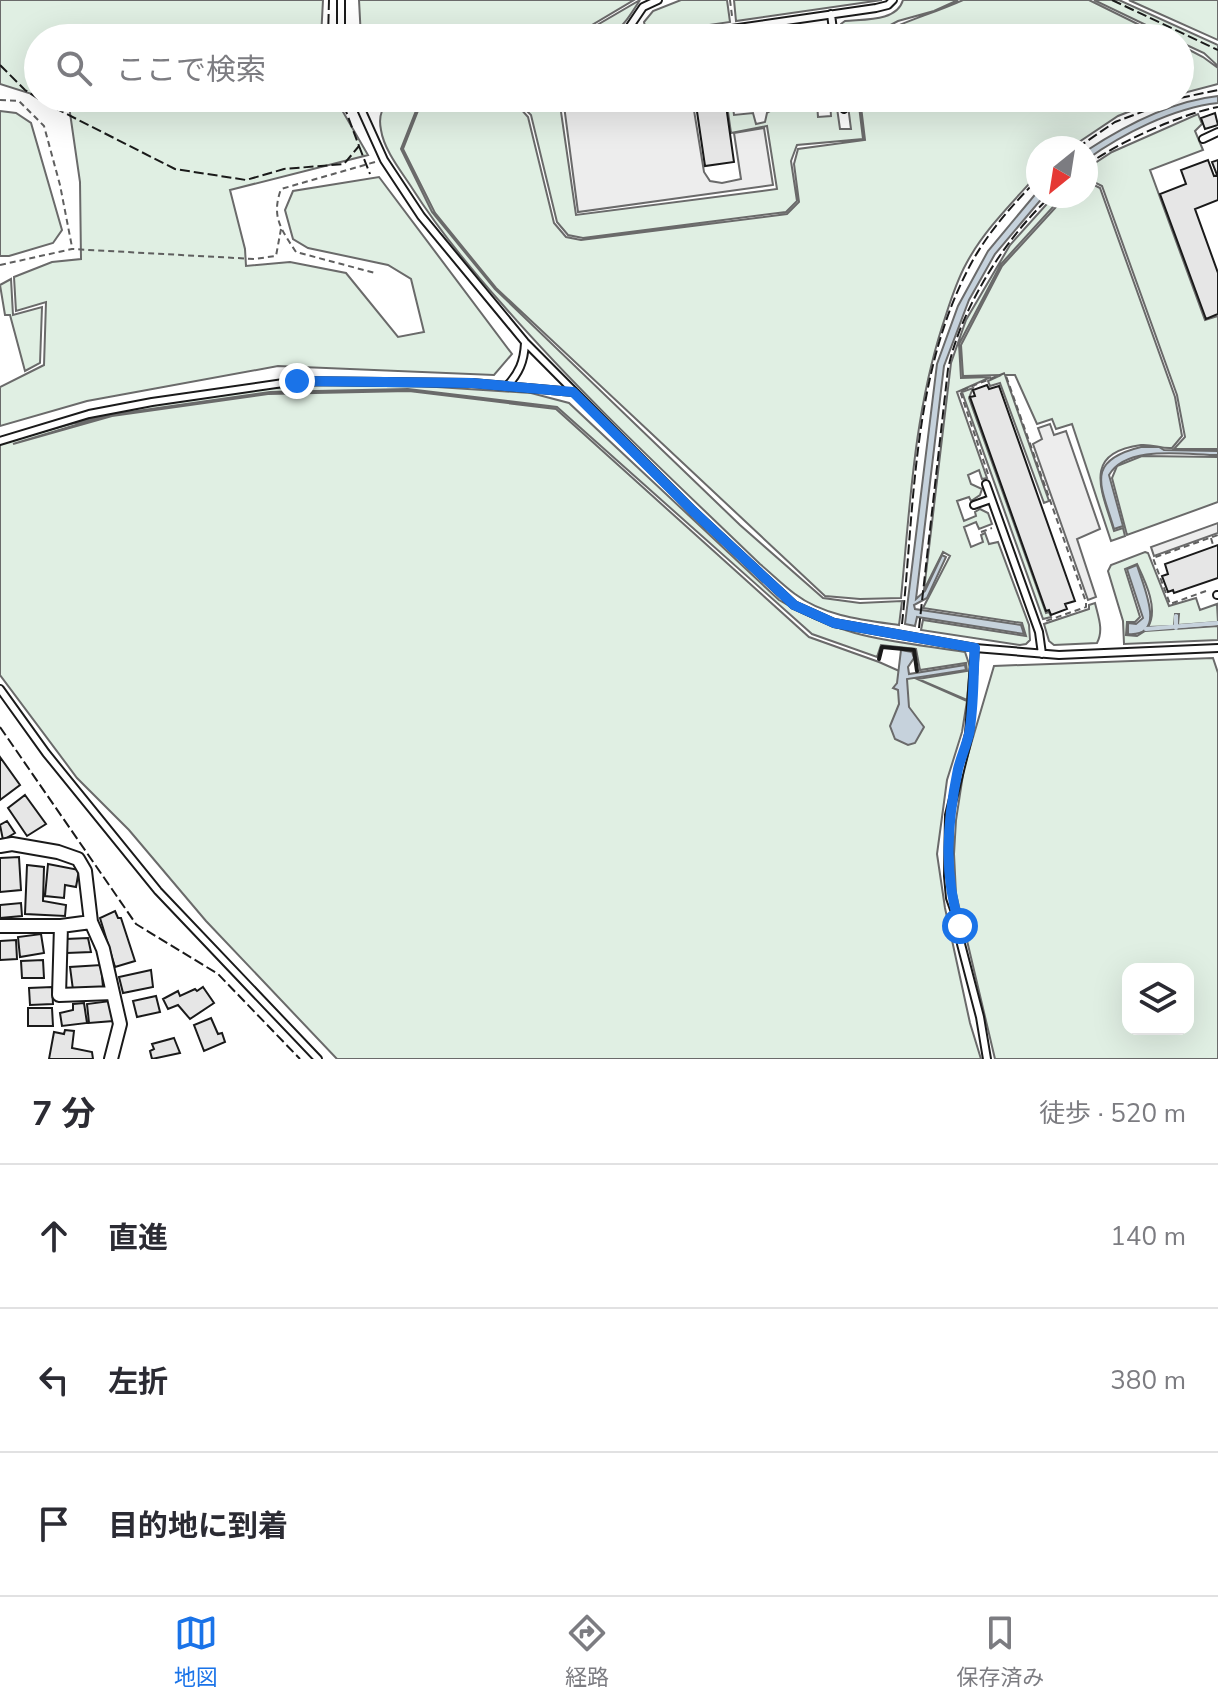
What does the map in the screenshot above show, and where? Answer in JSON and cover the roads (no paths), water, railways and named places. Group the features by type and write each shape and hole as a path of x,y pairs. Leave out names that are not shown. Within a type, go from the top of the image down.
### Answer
{"street":[{"path":"0,846 12,844 58,852 78,859 85,871 91,922 103,949 120,1024 111,1059"},
{"path":"0,926 61,926 91,922"},
{"path":"61,926 59,995 113,993"}],"lane":[{"path":"341,0 341,24"},
{"path":"631,24 643,7 658,0"},
{"path":"764,24 888,5 893,0"},
{"path":"831,14 832,24"},
{"path":"363,112 384,160 421,216 525,342 693,511 794,605 834,623 975,648 1042,654 1218,648"},
{"path":"1203,139 1218,132"},
{"path":"507,386 524,359 525,342"},
{"path":"0,441 89,414 297,381 507,386 573,392"},
{"path":"989,484 991,499 1037,625 1042,654"},
{"path":"974,505 991,499"},
{"path":"975,648 969,734 949,815 948,876 950,898 960,926 961,944 980,1017 987,1059"},
{"path":"0,689 46,753 158,891 318,1059"}],"waterway":[{"path":"1176,616 1176,628"},
{"path":"1146,629 1218,623"}]}
